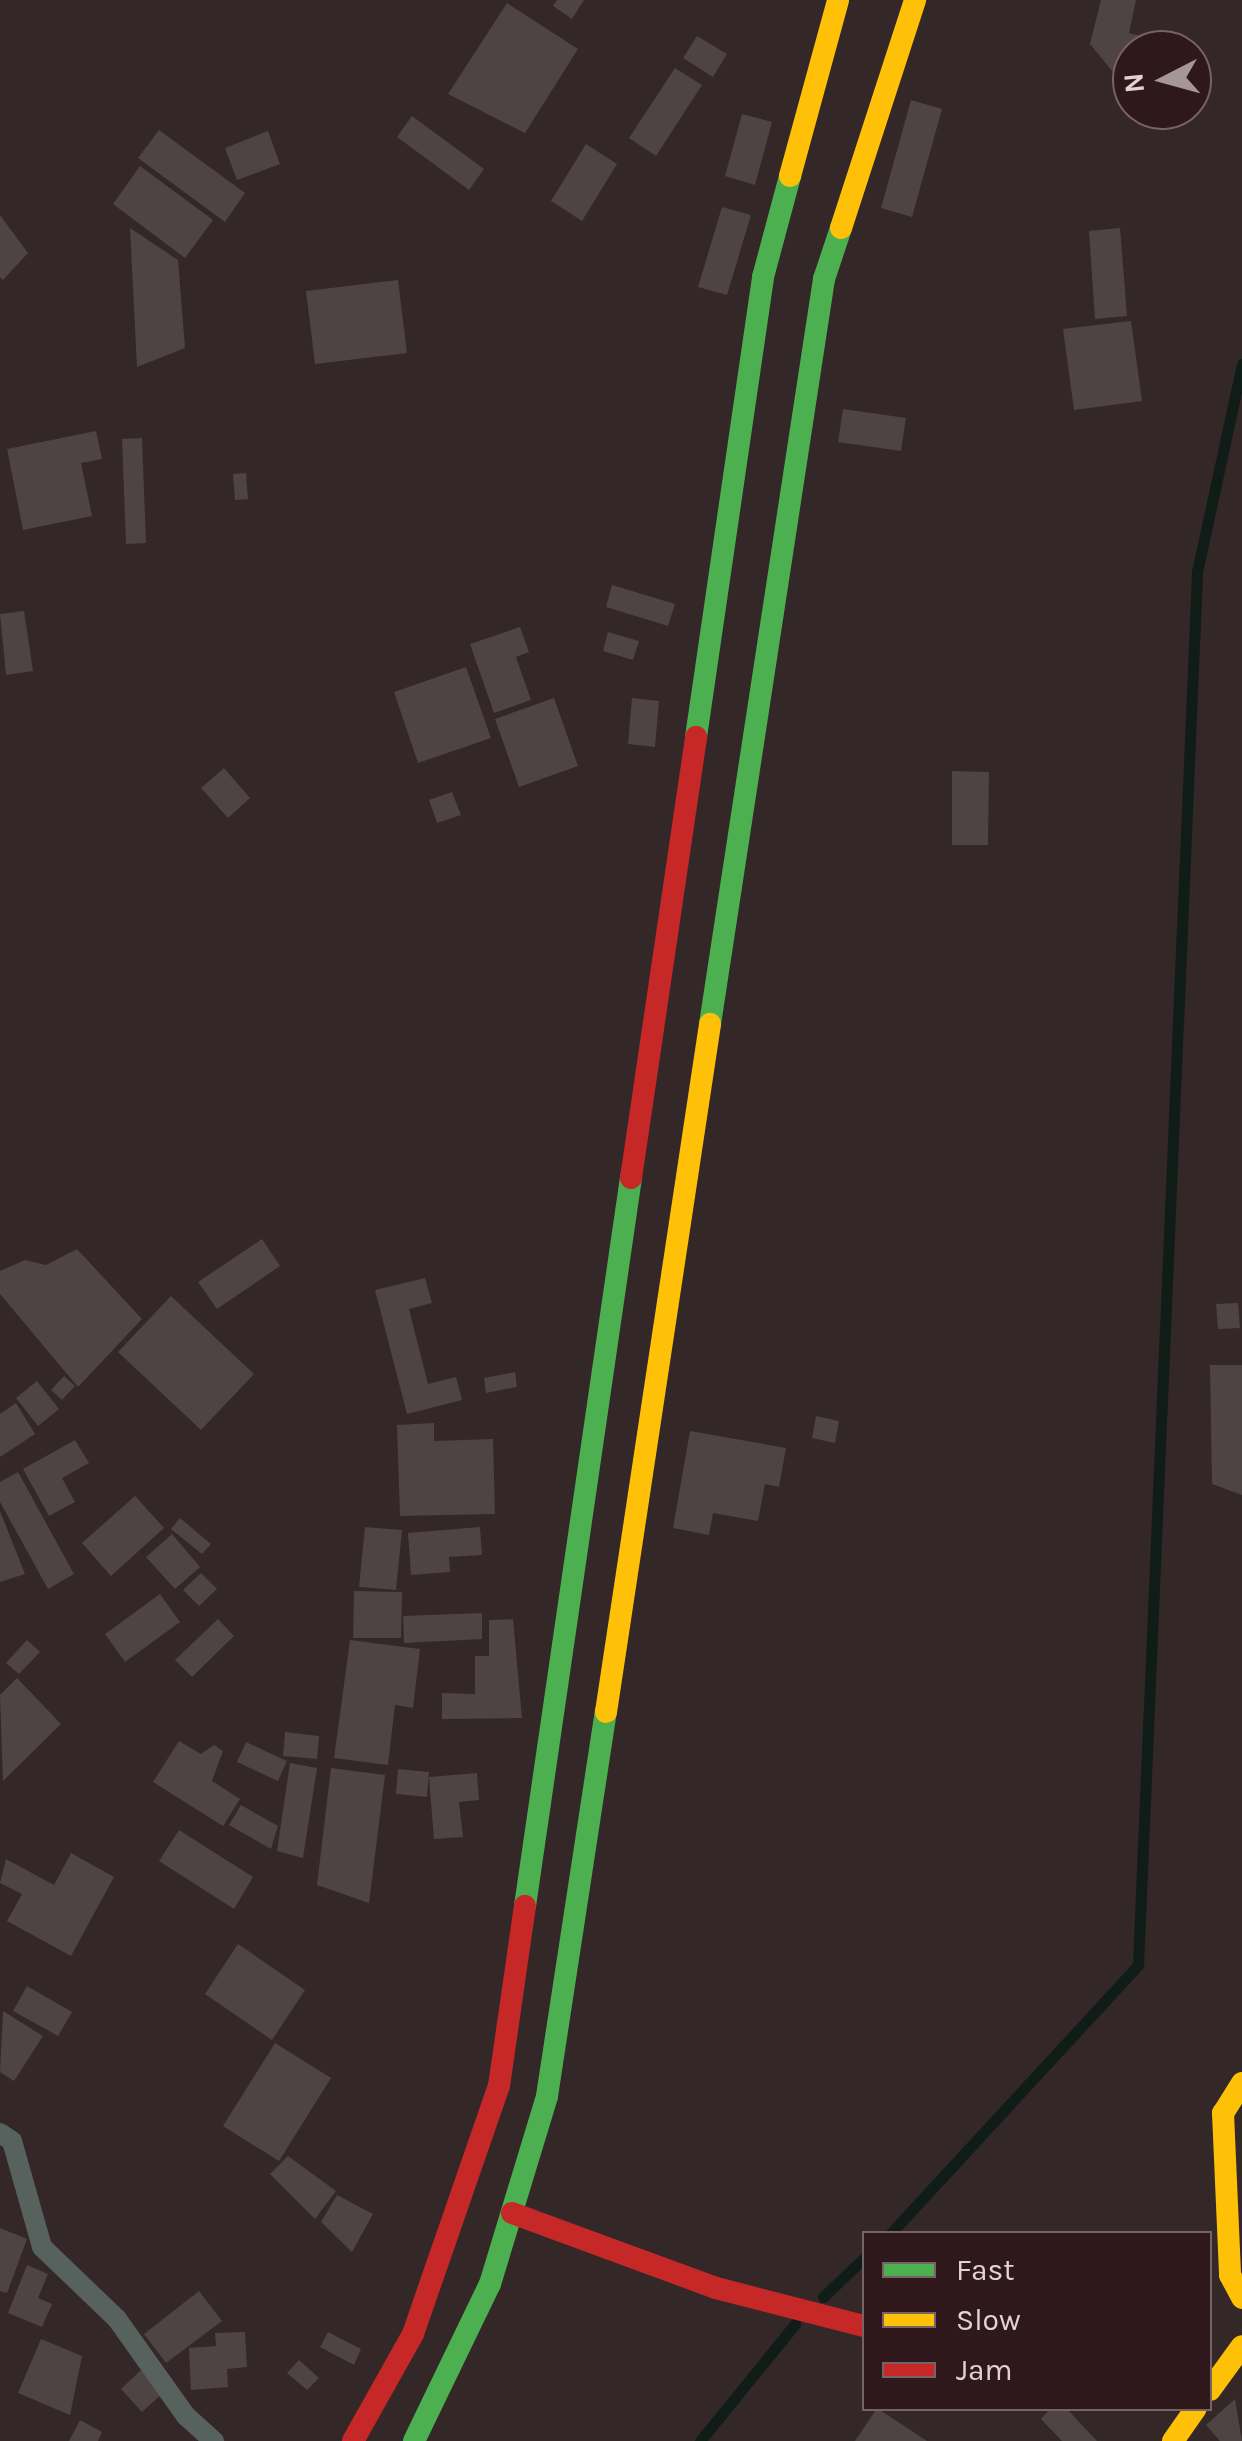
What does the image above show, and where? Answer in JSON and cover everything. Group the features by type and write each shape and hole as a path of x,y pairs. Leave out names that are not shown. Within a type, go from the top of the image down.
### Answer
{"main road":[{"path":"354,2441 413,2334 499,2086 763,278 838,0"},
{"path":"414,2441 490,2284 547,2096 824,279 914,0"},
{"path":"1242,2083 1223,2114 1230,2274 1242,2298"},
{"path":"512,2214 716,2288 862,2325"},
{"path":"1212,2387 1242,2346"},
{"path":"1173,2441 1194,2411"}],"lane":[{"path":"0,2133 12,2142 42,2246 117,2319 186,2416 214,2441"}],"building":[{"path":"557,0 584,0 572,19 553,6"},
{"path":"1101,0 1136,0 1130,30 1112,30 1112,71 1090,44"},
{"path":"507,3 578,49 525,133 448,94"},
{"path":"697,36 727,54 713,77 683,58"},
{"path":"675,68 702,85 656,156 629,138"},
{"path":"911,100 942,109 912,217 881,208"},
{"path":"742,114 772,122 755,185 725,176"},
{"path":"412,116 484,169 469,190 397,137"},
{"path":"159,130 245,193 225,222 138,158"},
{"path":"268,131 280,164 237,180 225,148"},
{"path":"586,144 617,164 582,221 551,201"},
{"path":"140,166 213,220 185,258 113,204"},
{"path":"722,207 751,215 727,295 698,287"},
{"path":"0,215 28,253 3,280 0,277"},
{"path":"130,228 178,260 185,348 137,367"},
{"path":"1120,228 1127,316 1095,319 1089,231"},
{"path":"398,280 407,353 315,364 306,291"},
{"path":"1131,321 1142,401 1074,410 1063,329"},
{"path":"843,409 906,418 901,451 838,442"},
{"path":"96,431 102,459 81,463 92,516 23,530 7,449"},
{"path":"142,438 146,543 126,544 122,439"},
{"path":"246,473 248,499 235,500 233,474"},
{"path":"612,585 675,604 668,626 606,607"},
{"path":"24,611 33,671 6,675 0,614"},
{"path":"520,627 529,652 516,657 531,700 494,713 470,644"},
{"path":"608,632 639,641 633,660 603,651"},
{"path":"466,667 491,738 418,763 394,692"},
{"path":"554,698 578,766 519,787 495,719"},
{"path":"632,698 659,701 655,747 628,744"},
{"path":"224,768 250,798 228,818 201,788"},
{"path":"952,771 989,772 988,845 952,845"},
{"path":"452,792 461,815 437,823 429,800"},
{"path":"262,1239 280,1266 217,1309 198,1282"},
{"path":"77,1249 142,1319 78,1387 0,1294 0,1271 25,1260 46,1265"},
{"path":"425,1278 432,1303 409,1309 428,1384 456,1377 462,1400 407,1414 375,1290"},
{"path":"171,1296 254,1374 201,1430 118,1352"},
{"path":"1238,1303 1240,1328 1218,1329 1216,1304"},
{"path":"1210,1365 1242,1365 1242,1495 1212,1484"},
{"path":"515,1372 517,1387 486,1393 484,1378"},
{"path":"64,1376 75,1386 62,1400 51,1390"},
{"path":"37,1381 59,1409 38,1426 16,1398"},
{"path":"16,1403 35,1434 0,1457 0,1414"},
{"path":"816,1416 839,1421 835,1443 812,1438"},
{"path":"434,1423 434,1441 493,1439 495,1514 400,1516 397,1425"},
{"path":"690,1431 786,1448 779,1487 765,1484 758,1521 713,1513 709,1535 673,1528"},
{"path":"75,1440 89,1463 62,1478 75,1502 49,1516 23,1469"},
{"path":"18,1472 74,1574 48,1589 0,1502 0,1482"},
{"path":"135,1496 164,1528 111,1576 82,1543"},
{"path":"0,1511 25,1574 0,1582"},
{"path":"180,1518 211,1544 202,1554 171,1529"},
{"path":"365,1527 402,1530 396,1590 359,1587"},
{"path":"480,1527 482,1555 449,1557 450,1572 411,1575 408,1533"},
{"path":"172,1534 200,1567 175,1589 146,1557"},
{"path":"201,1573 217,1589 199,1606 183,1590"},
{"path":"354,1591 402,1592 401,1638 353,1638"},
{"path":"160,1594 180,1622 125,1662 105,1634"},
{"path":"482,1613 482,1639 404,1643 403,1616"},
{"path":"218,1619 234,1636 192,1677 175,1660"},
{"path":"513,1619 522,1718 442,1719 442,1693 475,1694 475,1656 489,1656 489,1620"},
{"path":"27,1640 40,1652 19,1674 6,1663"},
{"path":"350,1640 420,1649 413,1708 395,1705 388,1765 334,1758"},
{"path":"17,1678 61,1724 3,1781 0,1695"},
{"path":"285,1732 319,1736 317,1759 283,1756"},
{"path":"179,1741 201,1754 214,1745 223,1751 212,1781 240,1799 223,1826 153,1782"},
{"path":"246,1742 287,1761 278,1781 237,1762"},
{"path":"290,1763 317,1768 303,1858 277,1851"},
{"path":"331,1768 385,1775 369,1903 317,1885"},
{"path":"398,1769 429,1772 427,1797 396,1794"},
{"path":"477,1773 479,1800 459,1802 463,1837 434,1839 429,1777"},
{"path":"241,1805 278,1826 271,1849 229,1825"},
{"path":"179,1830 253,1877 234,1909 159,1861"},
{"path":"71,1853 114,1877 71,1956 7,1921 22,1894 0,1883 6,1859 54,1885"},
{"path":"238,1944 305,1990 272,2040 205,1994"},
{"path":"27,1986 72,2012 58,2036 13,2011"},
{"path":"3,2011 43,2036 14,2081 0,2072"},
{"path":"275,2043 331,2078 279,2161 223,2126"},
{"path":"288,2156 336,2191 315,2219 270,2174"},
{"path":"337,2195 373,2214 352,2252 321,2222"},
{"path":"0,2228 27,2239 7,2293 0,2291"},
{"path":"27,2265 48,2274 38,2298 52,2304 42,2327 8,2313"},
{"path":"199,2291 222,2321 166,2363 144,2334"},
{"path":"245,2332 247,2367 227,2369 228,2387 191,2390 189,2348 216,2346 215,2333"},
{"path":"328,2332 361,2349 354,2365 320,2347"},
{"path":"41,2339 82,2356 70,2415 18,2393"},
{"path":"299,2360 319,2378 307,2390 287,2373"},
{"path":"141,2370 162,2394 142,2412 121,2389"},
{"path":"1235,2399 1242,2441 1220,2441 1206,2425"},
{"path":"875,2411 882,2411 927,2441 855,2441"},
{"path":"1048,2411 1069,2411 1097,2441 1062,2441 1041,2419"},
{"path":"80,2420 102,2432 98,2441 69,2441"}],"waterway":[{"path":"893,2231 1138,1965 1197,572 1242,364"},
{"path":"823,2297 862,2260"},
{"path":"700,2441 795,2324"}],"traffic: fast":[{"path":"696,737 763,277 790,176"},
{"path":"710,1024 824,279 841,228"},
{"path":"525,1906 631,1178"},
{"path":"414,2441 490,2284 547,2096 606,1712"}],"traffic: slow":[{"path":"790,176 838,0"},
{"path":"841,228 915,0"},
{"path":"606,1712 710,1024"},
{"path":"1242,2083 1223,2113 1230,2275 1242,2298"},
{"path":"1212,2387 1242,2346"},
{"path":"1173,2441 1194,2411"}],"traffic: jam":[{"path":"631,1178 696,737"},
{"path":"353,2441 413,2334 499,2086 525,1906"},
{"path":"512,2213 716,2288 862,2325"}]}
